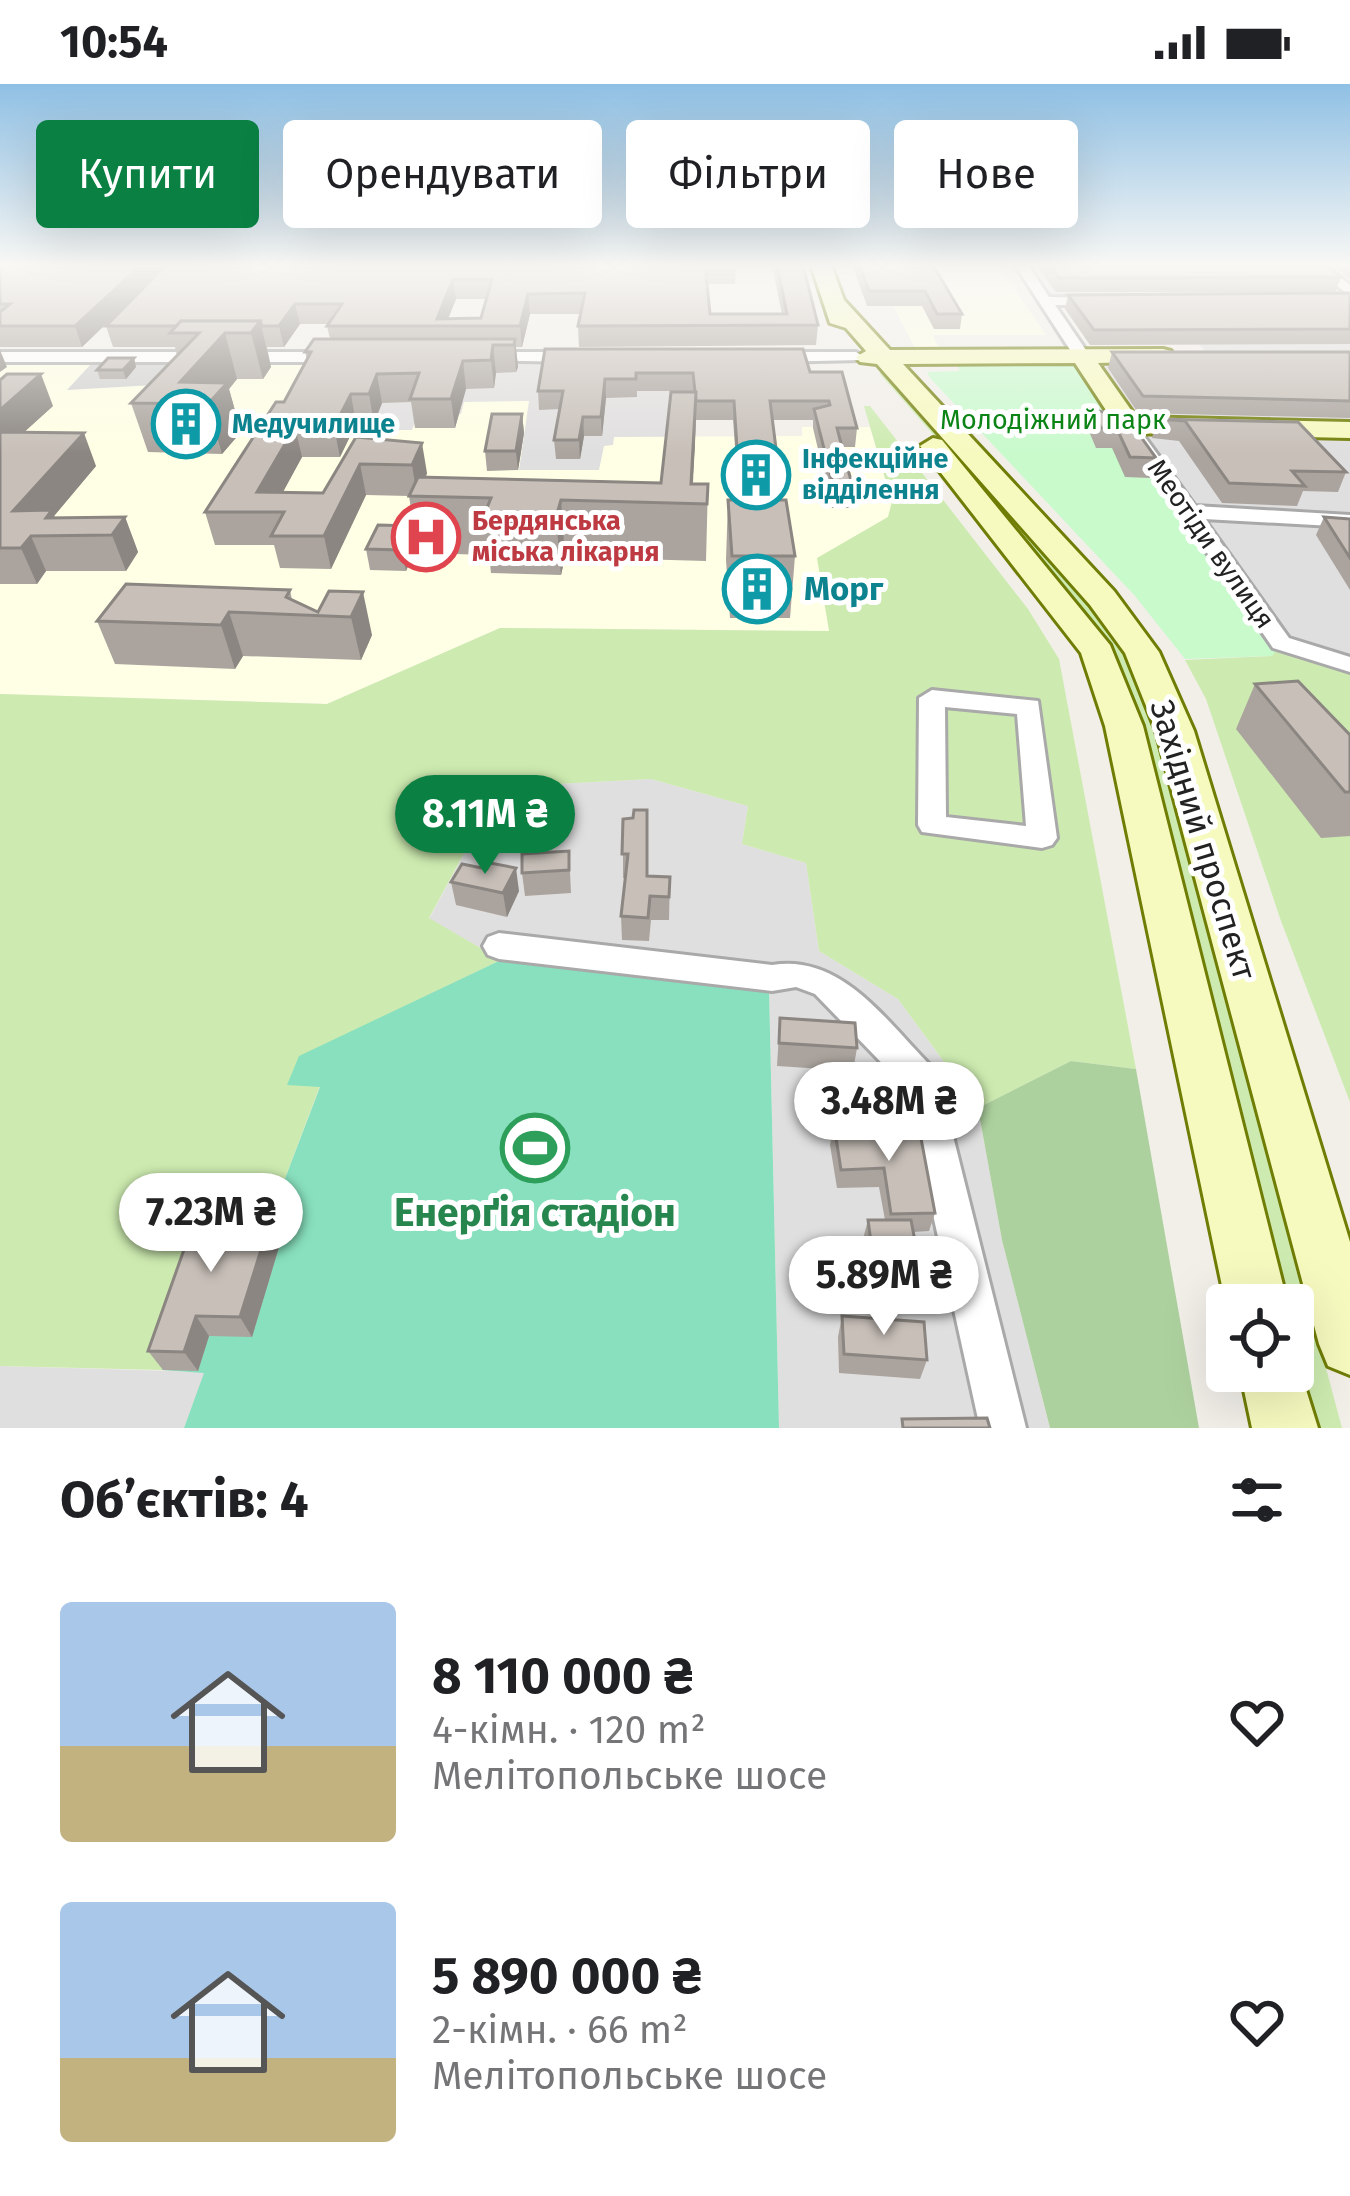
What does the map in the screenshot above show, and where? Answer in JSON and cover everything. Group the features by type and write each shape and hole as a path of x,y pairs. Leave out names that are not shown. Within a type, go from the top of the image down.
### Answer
{"main road":[{"name":"Західний проспект","path":"850,328 1098,652 1124,726 1252,1284"},
{"name":"Меотіди вулиця","path":"1082,356 1128,425"},
{"path":"869,357 1194,356"},
{"name":"Західний проспект","path":"869,357 1030,513 1142,652 1175,730 1350,1344"},
{"path":"1128,425 1350,430"},
{"path":"1277,1392 1285,1428"}],"street":[{"name":"Меотіди вулиця","path":"1062,328 1082,356"},
{"path":"88,357 104,341"},
{"path":"0,357 352,357"},
{"path":"469,357 602,357"},
{"path":"748,357 869,357"},
{"name":"Меотіди вулиця","path":"1128,425 1281,643 1350,665"},
{"path":"1186,512 1350,521"},
{"path":"932,698 1029,707 1042,838 932,825 932,698"},
{"path":"499,946 772,978 796,974 827,984 921,1080 1003,1428"}],"shaded area":[{"path":"904,328 1041,328 1046,335 933,335 940,350 916,350"},
{"path":"1185,328 1350,328 1350,673 1281,643 1080,352 1205,351"},
{"path":"692,359 694,436 613,446 600,470 518,470 528,402 413,430 339,430 383,360"},
{"name":"Бердянська міська лікарня","path":"0,360 383,360 340,430 412,430 418,415 461,414 464,402 529,401 519,470 599,470 604,446 613,445 614,437 802,436 802,427 870,427 892,502 888,517 818,558 830,631 500,628 327,704 0,694"},
{"path":"167,362 154,385 67,390 92,363"},
{"path":"651,779 748,806 742,844 806,863 819,951 898,999 978,1108 1002,1240 1050,1428 779,1428 769,988 501,960 429,919 500,787"},
{"path":"0,1366 205,1372 184,1428 0,1428"}],"green space":[{"name":"Молодіжний парк","path":"955,361 1076,361 1281,643 1272,656 1185,659 1135,596 930,378 927,372 960,371"},
{"path":"888,372 1128,652 1155,729 1303,1284 1277,1284 1139,727 1112,651 1004,515 879,373"},
{"path":"864,406 870,406 1028,609 1059,659 1136,1069 1071,1061 978,1108 898,999 819,951 806,863 742,844 748,806 651,779 500,787 429,918 501,960 299,1057 320,1086 273,1210 218,1210 162,1370 0,1366 0,694 327,704 500,628 829,631 817,558 888,517 892,502"},
{"path":"1281,643 1350,673 1350,1102 1281,921 1206,699 1185,660 1271,656"},
{"name":"Енерґія стадіон","path":"501,960 769,988 779,1428 184,1428 204,1373 162,1370 218,1210 273,1210 320,1087 287,1085 299,1056"},
{"path":"1071,1061 1136,1069 1199,1428 1050,1428 1002,1240 978,1108"},
{"path":"1314,1323 1342,1428 1312,1428 1303,1392 1314,1392"}],"building":[{"path":"175,328 255,328 251,333 225,333 180,382 227,383 208,404 131,403 199,333 170,333"},
{"path":"1092,328 1350,328 1350,329"},
{"path":"314,339 515,339 514,345 493,345 491,360 463,361 451,399 410,399 419,373 377,374 369,394 351,394 334,427 295,427 257,492 323,493 356,437 422,443 412,465 360,464 324,536 271,536 284,512 205,512 276,402 284,402"},
{"path":"545,349 803,349 810,372 842,372 857,428 837,428 853,488 834,488 814,409 830,405 829,401 770,401 780,480 739,480 734,401 696,401 693,373 636,373 636,379 605,379 601,417 583,417 579,440 554,440 563,391 538,391"},
{"path":"1112,352 1350,352 1350,401 1143,396"},
{"path":"108,358 134,358 123,370 97,370"},
{"path":"7,374 41,374 0,410 0,380"},
{"path":"671,392 696,392 691,484 708,484 707,504 561,500 556,517 484,515 491,498 409,496 418,477 661,483"},
{"path":"1093,410 1126,416 1156,458 1130,457 1117,429 1101,428"},
{"path":"492,414 522,414 516,451 485,451"},
{"path":"1157,419 1298,422 1346,472 1292,471 1305,486 1229,483 1185,421"},
{"path":"0,432 84,433 13,511 52,510 46,518 125,517 112,535 31,536 21,548 0,548"},
{"path":"728,500 786,500 795,556 732,556"},
{"path":"1324,517 1350,519 1350,558"},
{"path":"378,525 413,526 402,550 366,549"},
{"path":"126,584 290,590 286,597 318,612 329,591 363,592 351,617 229,612 221,625 97,621"},
{"path":"1298,681 1350,735 1350,792 1345,792 1255,684"},
{"path":"634,810 647,810 647,876 670,877 669,897 650,896 648,918 621,916 628,854 622,854 623,819 633,818"},
{"path":"569,851 569,870 522,873 522,854"},
{"path":"490,863 516,868 503,893 451,882 462,864 487,869"},
{"path":"780,1018 855,1023 857,1048 779,1043"},
{"path":"884,1124 886,1134 920,1133 935,1213 891,1214 884,1168 841,1170 834,1125"},
{"path":"197,1213 272,1215 240,1317 196,1316 184,1352 148,1351"},
{"path":"868,1220 911,1220 918,1257 948,1256 953,1285 850,1286 846,1257 873,1257"},
{"path":"842,1316 924,1322 927,1360 844,1354"},
{"path":"987,1418 990,1428 903,1428 902,1419"}],"place":[{"name":"Медучилище","path":"186,424"},
{"name":"Інфекційне відділення","path":"756,475"},
{"name":"Бердянська міська лікарня","path":"426,537"},
{"name":"Морг","path":"757,589"},
{"name":"Енерґія стадіон","path":"535,1148"}]}
